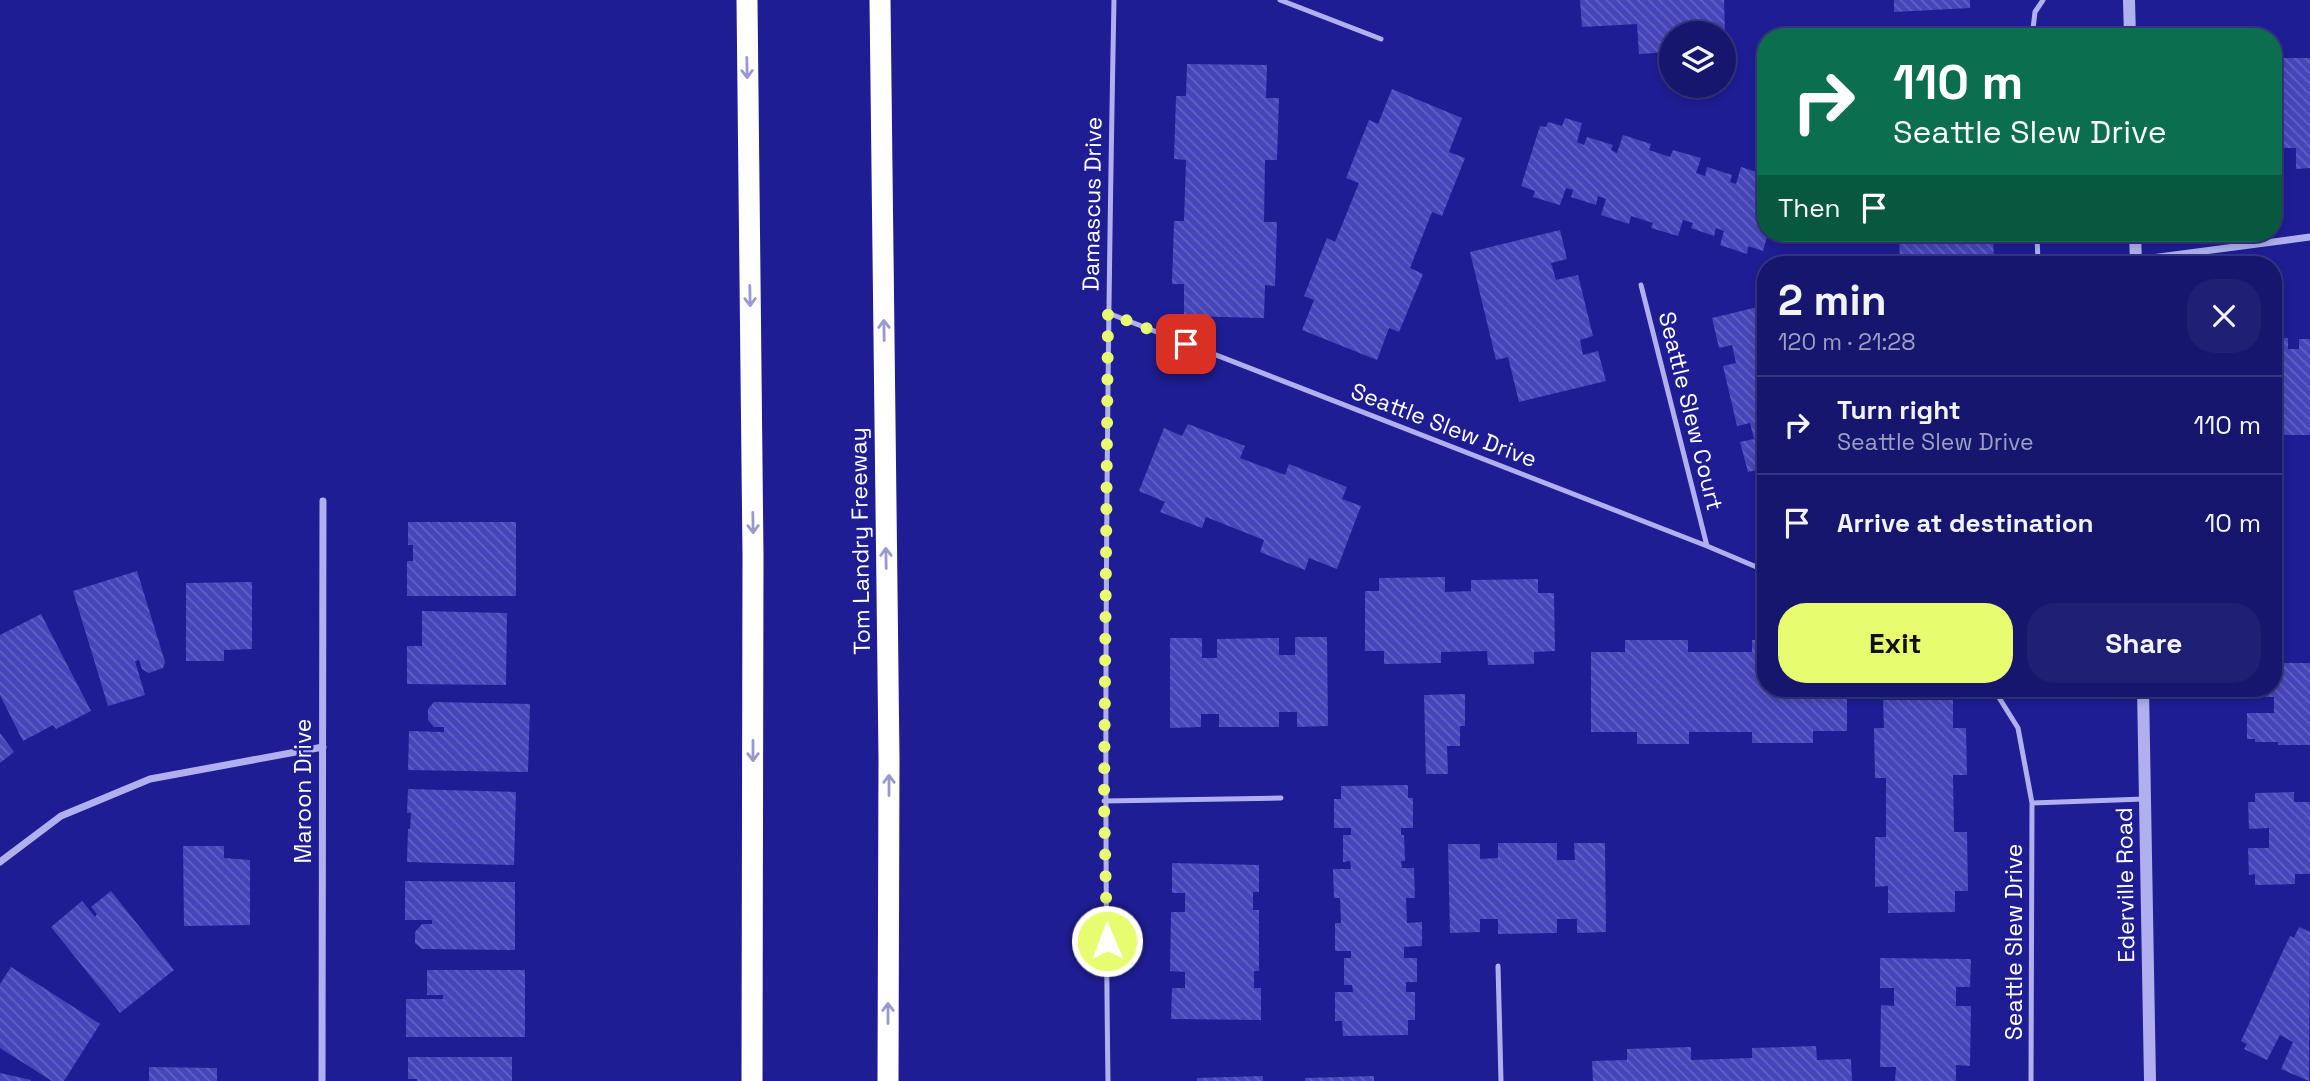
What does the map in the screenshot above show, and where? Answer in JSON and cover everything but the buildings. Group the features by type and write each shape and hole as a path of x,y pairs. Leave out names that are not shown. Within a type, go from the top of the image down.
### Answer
{"highway":[{"path":"747,0 753,556 752,1081"},
{"name":"Tom Landry Freeway","path":"880,0 889,744 888,1081"}],"street":[{"path":"2129,0 2130,28"},
{"path":"2282,241 2310,237"},
{"path":"2178,256 2275,242"},
{"name":"Maroon Drive","path":"322,1081 323,500"},
{"name":"Ederville Road","path":"2143,697 2150,1081"},
{"path":"0,862 61,816 150,779 323,747"}],"lane":[{"name":"Damascus Drive","path":"1108,1081 1104,801 1114,0"},
{"path":"1280,0 1381,39"},
{"path":"2033,28 2035,12 2043,0"},
{"name":"Seattle Slew Court","path":"1641,285 1707,545"},
{"name":"Seattle Slew Drive","path":"1108,313 1707,545 1757,567"},
{"name":"Seattle Slew Drive","path":"1999,697 2018,728 2032,803 2031,1081"},
{"path":"1104,801 1281,797"},
{"path":"2032,803 2145,799"},
{"path":"1499,966 1501,1081"}],"route":[{"path":"1107,941 1104,801 1108,313 1186,344"}]}
